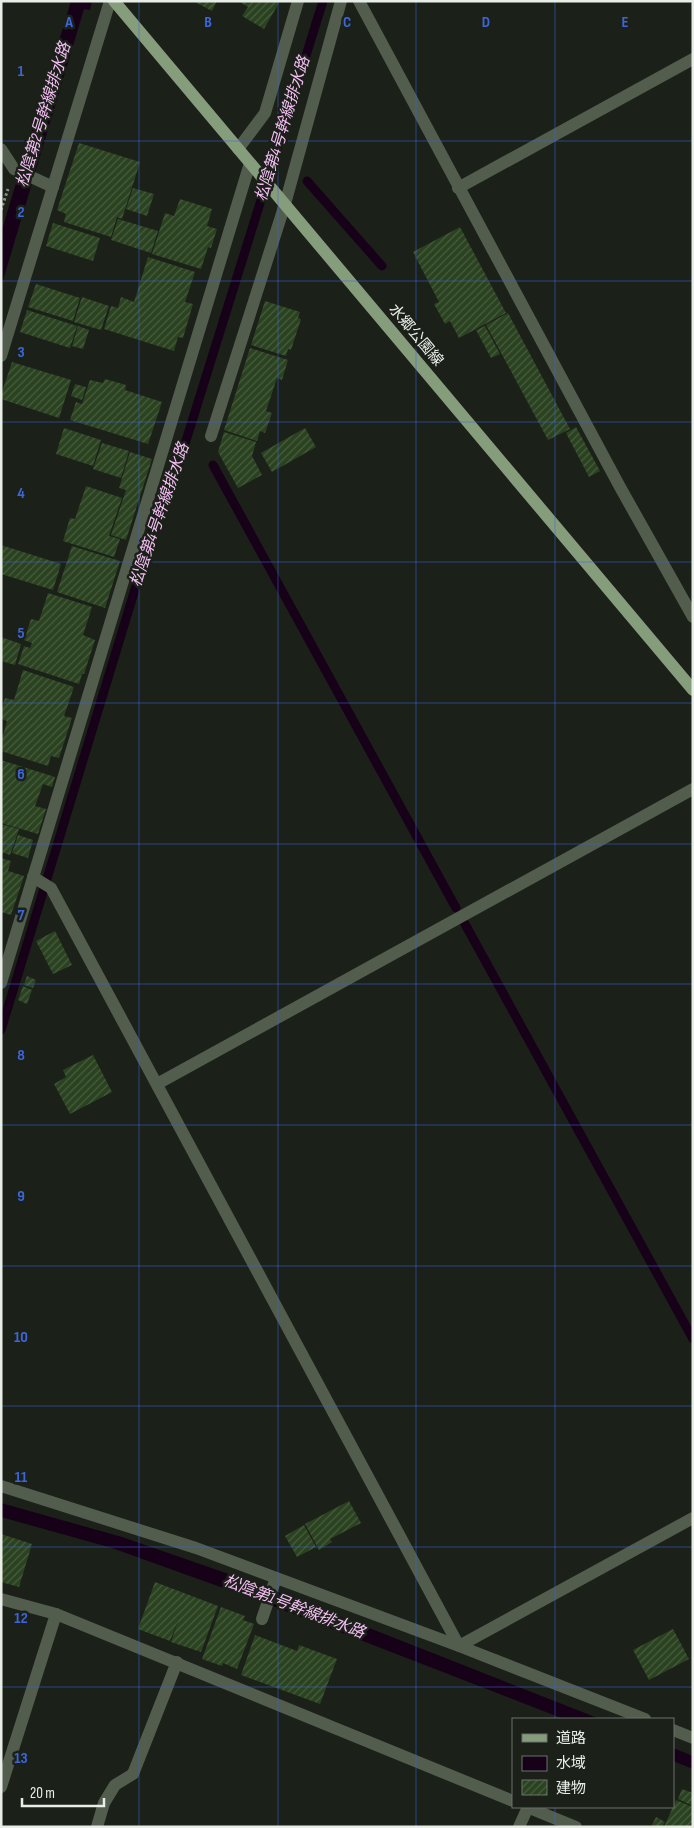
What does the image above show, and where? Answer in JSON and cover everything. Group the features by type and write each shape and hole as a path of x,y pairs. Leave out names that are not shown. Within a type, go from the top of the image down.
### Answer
{"main road":[{"name":"水郷公園線","path":"114,1 693,690"}],"street":[{"path":"1,356 48,185 110,1"},
{"path":"238,149 264,113 298,1"},
{"path":"211,436 283,202 341,1"},
{"path":"359,1 620,487 693,617"},
{"path":"458,188 693,59"},
{"path":"1,149 14,169 48,185"},
{"path":"1,983 36,879 251,164"},
{"path":"157,1084 693,788"},
{"path":"36,879 51,888 459,1646"},
{"path":"1,1486 196,1548 276,1580 459,1646 642,1718"},
{"path":"459,1646 693,1518"},
{"path":"264,1613 276,1580"},
{"path":"1,1599 56,1614 512,1801"},
{"path":"1,1787 56,1614"},
{"path":"97,1827 104,1803 115,1785 133,1774 177,1662"},
{"path":"674,1730 693,1738"},
{"path":"519,1827 528,1808"},
{"path":"530,1808 576,1827"}],"water":[{"name":"松陰第2号幹線排水路","path":"71,1 92,1 90,10 84,9 1,287 1,233"},
{"name":"松陰第1号幹線排水路","path":"1,1503 122,1537 260,1585 597,1718 561,1718 257,1600 112,1548 1,1517"},
{"path":"674,1748 693,1756 693,1769 674,1761"}],"building":[{"path":"193,1 217,1 212,11"},
{"path":"238,1 280,1 264,29 242,16 248,7"},
{"path":"79,143 140,162 122,219 117,217 111,237 64,222 66,214 57,210"},
{"path":"133,188 154,194 147,216 126,209"},
{"path":"180,199 212,209 207,226 217,229 211,248 208,247 201,269 152,254 165,213 174,216"},
{"path":"118,219 158,231 151,253 111,240"},
{"path":"53,223 100,238 93,261 46,246"},
{"path":"460,227 506,313 459,338 450,321 445,324 434,304 439,302 413,252"},
{"path":"148,257 195,272 185,302 193,304 183,338 178,337 174,351 104,329 111,306 118,308 121,297 134,302"},
{"path":"36,284 80,298 73,321 28,307"},
{"path":"82,297 109,306 101,330 74,322"},
{"path":"265,301 300,312 298,318 301,319 291,350 288,349 286,356 251,345"},
{"path":"27,310 77,326 70,348 20,332"},
{"path":"508,313 570,429 548,440 486,325"},
{"path":"78,326 89,330 83,349 72,346"},
{"path":"485,326 500,354 491,358 476,330"},
{"path":"250,348 288,360 282,380 277,378 266,411 272,413 265,433 260,431 257,441 224,430"},
{"path":"12,362 71,380 59,418 1,399"},
{"path":"105,379 126,385 125,390 162,402 148,444 70,420 76,402 82,404 90,380 103,383"},
{"path":"75,384 86,387 82,400 71,396"},
{"path":"576,427 600,471 589,477 566,433"},
{"path":"64,428 101,440 93,466 56,454"},
{"path":"305,428 316,447 272,472 261,453"},
{"path":"224,432 256,442 252,456 262,475 238,488 218,452"},
{"path":"102,443 129,451 121,478 93,469"},
{"path":"130,452 152,459 126,540 111,535 126,490 119,488"},
{"path":"86,486 122,498 109,536 120,539 114,557 63,541 70,518 75,519"},
{"path":"1,545 61,564 53,590 1,574"},
{"path":"72,546 120,561 105,608 57,592"},
{"path":"48,593 92,607 83,635 95,640 79,684 18,664 24,646 30,648 32,643 24,640 31,619 39,621"},
{"path":"1,637 21,644 15,665 1,661"},
{"path":"23,670 74,687 64,716 72,718 59,758 51,756 48,766 1,751 1,734 3,735 7,721 1,719 1,711 5,698 14,700"},
{"path":"1,760 55,777 52,787 43,784 35,806 46,809 38,834 1,823"},
{"path":"1,824 19,829 10,855 1,852"},
{"path":"18,835 33,840 28,858 12,853"},
{"path":"1,858 11,861 8,871 24,876 11,915 1,912"},
{"path":"55,931 72,965 53,974 36,941"},
{"path":"27,976 36,980 33,988 24,985"},
{"path":"23,986 32,990 27,1004 18,1000"},
{"path":"93,1055 112,1092 70,1114 54,1084 66,1077 63,1070"},
{"path":"349,1501 361,1523 330,1539 332,1542 319,1550 305,1524"},
{"path":"304,1525 316,1547 297,1557 285,1536"},
{"path":"1,1534 32,1544 19,1587 1,1582"},
{"path":"155,1582 218,1606 201,1652 171,1642 179,1618 170,1641 138,1629"},
{"path":"221,1607 245,1616 243,1620 254,1624 237,1669 223,1663 222,1666 202,1659"},
{"path":"673,1629 689,1659 649,1680 633,1650"},
{"path":"255,1635 297,1651 299,1645 337,1659 320,1704 241,1675"},
{"path":"682,1789 693,1793 693,1806 678,1799"},
{"path":"676,1800 693,1807 693,1827 664,1827"},
{"path":"656,1817 665,1822 662,1827 651,1827"}],"waterway":[{"name":"松陰第4号幹線排水路","path":"1,1030 153,530 175,476 323,1"},
{"path":"307,181 382,266"},
{"path":"213,465 456,908"},
{"path":"465,924 693,1339"}]}
